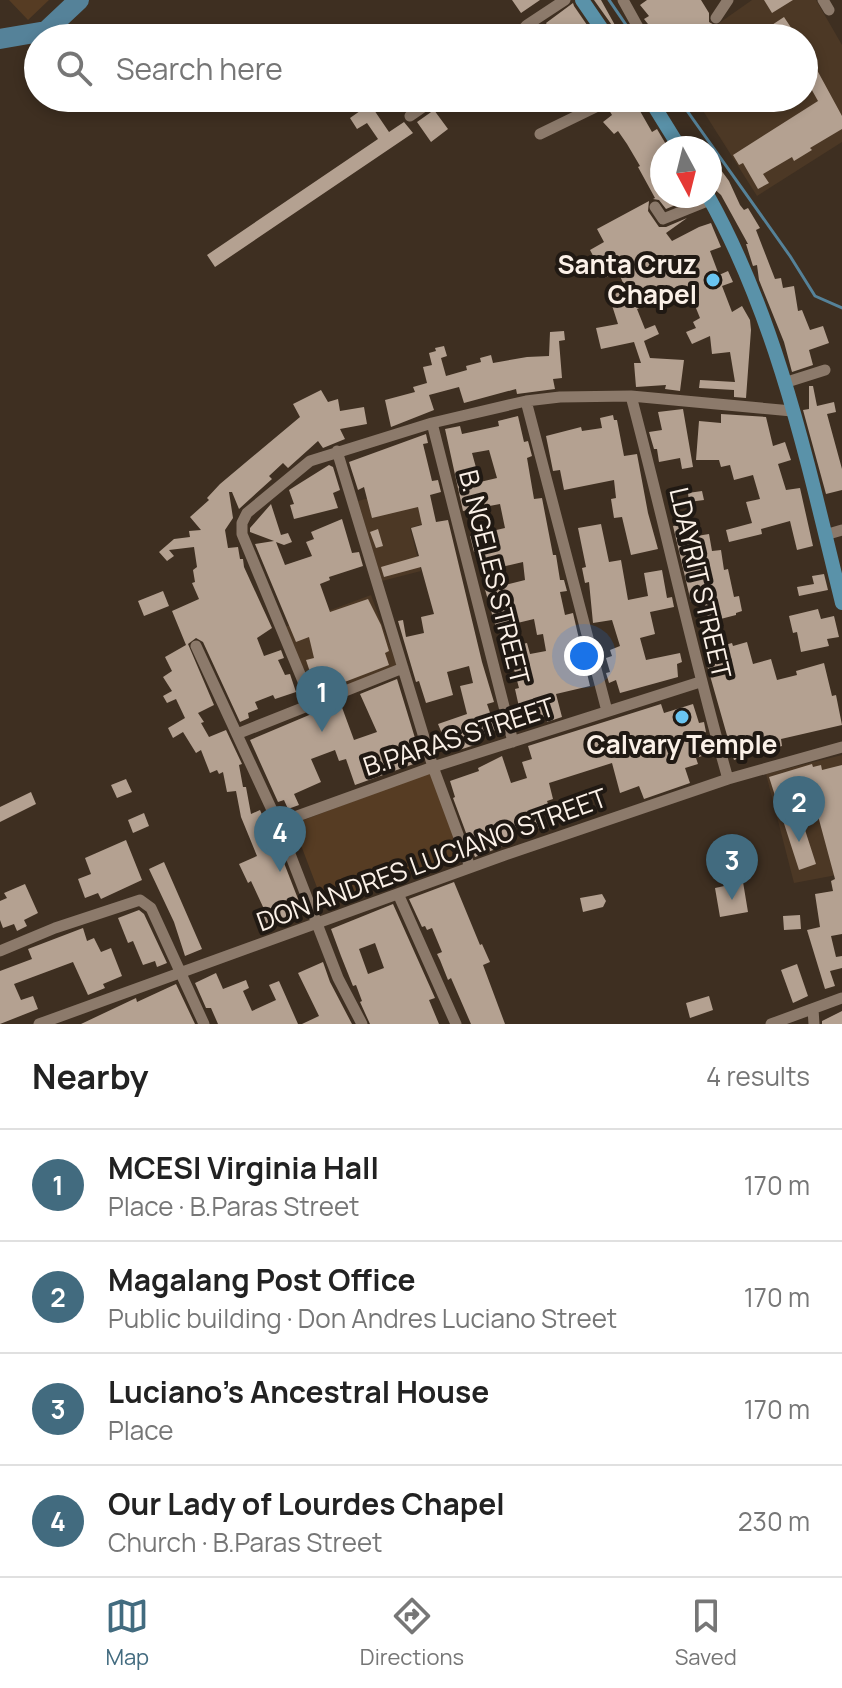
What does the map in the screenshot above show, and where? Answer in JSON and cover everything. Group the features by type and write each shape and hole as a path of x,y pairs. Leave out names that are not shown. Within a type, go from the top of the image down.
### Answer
{"main road":[{"path":"582,0 598,24"},
{"path":"658,112 673,136"},
{"path":"714,208 746,271 784,383 842,603"}],"street":[{"path":"529,24 565,0"},
{"path":"623,0 636,24"},
{"path":"716,18 728,0"},
{"path":"410,116 416,112"},
{"path":"540,134 585,112"},
{"path":"656,208 663,219 687,208"},
{"path":"784,383 825,370"},
{"path":"312,703 242,534 242,523 247,513 310,461 432,423 526,401 560,397 631,396 792,411"},
{"name":"LDAYRIT STREET","path":"631,396 666,530 700,682 728,779"},
{"path":"526,401 607,711"},
{"name":"B. NGELES STREET","path":"432,423 513,742"},
{"path":"337,451 433,767 470,867"},
{"path":"825,535 842,530"},
{"path":"196,646 278,823 338,978 362,1024"},
{"path":"237,734 403,668"},
{"name":"B.PARAS STREET","path":"278,823 433,767 700,682"},
{"name":"DON ANDRES LUCIANO STREET","path":"39,1024 60,1021 124,992 399,896 470,867 728,779 842,747"},
{"path":"399,896 456,1024"},
{"path":"0,951 55,928 140,900 151,908 204,1024"},
{"path":"771,1024 842,998"},
{"path":"813,1009 814,1024"}],"shaded area":[{"path":"9,0 49,0 28,20"},
{"path":"752,0 816,0 842,45 842,142 757,196 722,136 704,112 818,112 818,24 718,24"},
{"path":"413,486 422,524 410,528 421,571 382,581 358,501"},
{"path":"371,595 398,668 312,700 285,627"},
{"path":"842,755 842,874 794,883 766,774"},
{"path":"431,772 462,854 324,906 293,824"}],"building":[{"path":"512,0 540,0 521,13"},
{"path":"594,0 601,0 614,24 611,24"},
{"path":"647,0 701,0 713,24 648,24 644,19 649,16 640,5"},
{"path":"764,0 793,0 772,13"},
{"path":"573,3 586,24 547,24"},
{"path":"784,17 789,24 773,24"},
{"path":"818,72 842,116 842,129 794,161 792,157 763,174 769,183 758,189 743,163 739,165 733,155 801,112 818,112"},
{"path":"359,112 375,112 389,132 404,122 413,133 215,267 207,255 378,139 367,123 357,129 350,118"},
{"path":"435,112 448,129 431,142 417,122"},
{"path":"610,112 641,112 652,132 657,129 661,136 650,136 650,189 618,131 614,134 603,122 612,115"},
{"path":"722,171 740,205 744,210 748,208 760,228 756,230 775,279 781,278 783,288 794,286 798,311 802,310 810,330 823,326 829,343 809,350 813,365 792,372 784,342 759,280 757,265 753,266 748,244 722,197"},
{"path":"649,201 648,211 659,227 687,218 666,233 672,241 711,223 721,247 710,251 719,275 728,271 733,282 722,286 732,312 742,306 750,320 746,398 734,397 734,390 699,388 700,380 735,382 730,352 712,354 710,336 692,344 686,332 696,328 693,322 700,318 687,286 637,309 645,329 655,325 659,334 644,341 650,358 684,360 680,391 665,389 666,385 636,387 634,363 641,363 634,342 601,349 596,328 618,324 609,296 626,290 618,271 605,278 590,250 604,242 597,229"},
{"path":"564,331 565,340 559,341 562,378 553,379 555,389 517,394 516,389 464,403 459,387 429,395 434,410 391,427 385,400 415,392 413,387 427,383 423,367 432,365 429,353 436,351 435,348 444,346 447,356 441,358 446,376 467,370 466,366 491,355 493,363 549,356 550,332"},
{"path":"809,386 813,386 817,406 834,402 836,412 827,414 842,469 842,490 826,494 803,410 809,409"},
{"path":"321,390 328,402 338,399 340,411 364,407 367,424 340,429 345,439 323,448 318,441 288,468 283,463 269,476 272,479 239,509 232,492 229,492 233,518 225,530 228,548 238,547 240,559 243,559 272,628 257,638 264,656 281,650 284,658 278,660 285,675 290,674 296,692 275,699 273,695 255,702 258,709 248,713 249,718 240,722 203,642 196,638 188,644 214,705 198,713 204,722 201,723 209,737 226,730 242,764 239,765 251,814 260,810 270,827 300,904 302,916 263,931 255,912 264,909 239,864 257,856 241,817 236,791 227,792 223,772 219,774 217,770 210,773 201,750 196,753 183,732 173,738 168,728 185,718 176,699 167,703 163,696 172,691 163,677 172,671 165,657 186,645 172,611 199,599 192,583 195,582 193,570 197,567 194,547 169,550 174,556 167,561 159,552 174,539 190,537 189,531 201,530 190,517 209,500 207,498 220,484 300,417 293,404"},
{"path":"683,409 693,467 682,469 680,458 659,462 649,432 662,430 658,412"},
{"path":"721,414 766,417 773,446 785,442 791,460 778,464 786,490 800,488 813,546 797,550 790,521 761,529 762,534 729,542 726,530 752,523 746,502 760,499 753,475 734,480 730,465 721,467 719,460 696,460 699,421 721,423"},
{"path":"613,415 617,420 624,456 637,454 658,549 631,555 622,517 614,518 611,499 616,498 614,480 564,490 560,470 553,471 546,436 581,427 582,431 602,428 600,418"},
{"path":"518,416 524,442 528,441 532,456 527,458 534,499 542,498 553,555 556,555 560,580 564,580 567,591 560,592 565,615 573,613 590,686 556,694 562,717 547,722 546,717 517,724 513,708 519,707 515,689 519,688 508,647 527,643 530,654 546,651 543,634 537,635 534,619 496,628 484,586 479,551 474,552 470,536 505,528 500,504 463,511 445,429 460,426 462,434 499,426 498,421","holes":["489,450 497,478 480,482 472,453","523,562 525,580 501,586 497,568"]},
{"path":"426,434 428,443 423,444 432,481 438,480 441,492 430,495 436,522 448,520 494,702 487,704 496,730 475,737 478,744 459,750 457,742 447,746 438,724 467,714 460,686 473,683 469,666 447,672 453,695 426,703 419,681 416,682 398,621 403,620 406,637 424,633 421,617 434,614 421,567 384,577 381,567 419,556 411,528 422,525 418,507 372,518 364,487 358,490 349,462"},
{"path":"329,465 333,467 340,490 333,493 338,508 294,519 290,505 294,504 289,490"},
{"path":"702,491 704,500 689,502 688,493"},
{"path":"271,504 281,535 288,533 292,542 284,545 276,542 285,565 312,556 306,542 314,539 311,532 342,519 352,553 359,552 363,566 329,577 330,580 320,584 330,612 368,599 381,625 389,651 385,653 389,665 342,683 340,679 323,685 325,690 317,693 306,660 314,658 309,637 296,642 255,544 274,541 250,532"},
{"path":"694,522 697,536 709,534 712,551 721,550 724,570 728,569 734,597 739,596 742,611 736,615 709,622 704,600 691,602 673,526"},
{"path":"601,524 609,562 621,560 628,600 648,596 644,573 662,570 667,598 672,597 674,607 650,612 655,634 640,638 646,660 680,653 682,662 677,664 678,677 620,693 616,680 609,683 606,658 612,656 610,650 620,646 612,620 593,623 589,582 585,583 582,568 586,567 578,528"},
{"path":"378,529 383,546 376,548 370,532"},
{"path":"824,574 828,590 799,596 797,587 814,584 812,576"},
{"path":"163,591 169,606 144,616 138,601"},
{"path":"818,609 821,619 834,616 839,637 827,639 829,646 801,652 797,632 793,633 789,616"},
{"path":"747,642 753,664 771,659 777,680 824,663 832,696 836,695 842,725 781,739 782,746 734,760 703,651"},
{"path":"397,679 422,761 355,785 346,759 339,761 335,750 311,759 321,782 294,794 299,805 288,809 284,800 278,802 250,740 340,702 354,740 377,732 360,694"},
{"path":"661,704 664,713 693,704 699,723 704,722 706,732 701,734 708,754 696,758 698,764 685,768 690,783 644,799 639,786 620,793 612,763 549,783 553,799 547,801 550,809 538,812 543,827 526,832 523,825 507,830 511,843 475,857 453,798 450,781 479,771 478,768 502,756 511,783 527,778 522,762 532,759 528,746"},
{"path":"812,764 813,767 821,765 822,770 842,765 842,934 831,936 836,957 842,956 842,968 830,971 835,986 825,989 807,930 820,927 815,894 833,891 831,881 835,879 814,801 797,805 816,864 799,870 769,777"},
{"path":"126,779 132,792 117,798 111,785"},
{"path":"31,792 36,804 0,822 0,807"},
{"path":"144,813 149,826 133,833 128,820"},
{"path":"126,840 142,880 101,899 98,893 85,898 78,879 91,874 85,858"},
{"path":"164,862 202,949 185,956 174,922 149,869"},
{"path":"454,882 490,962 483,965 505,1024 471,1024 437,954 442,952 432,928 427,930 425,926 422,927 409,899"},
{"path":"743,882 748,912 720,917 715,888"},
{"path":"25,884 38,913 24,920 27,926 17,931 14,924 3,928 0,901 7,898 4,893"},
{"path":"602,894 606,901 603,907 583,912 580,898"},
{"path":"393,904 435,998 429,1000 439,1024 370,1024 331,929","holes":["375,943 384,968 368,974 359,949"]},
{"path":"139,910 144,914 167,963 157,967 155,961 143,965 133,941 128,943 118,918"},
{"path":"800,915 801,929 784,930 783,916"},
{"path":"83,928 87,941 94,938 101,952 111,948 122,976 88,995 73,962 14,984 21,1000 33,996 38,1009 0,1024 0,971 32,959 28,949"},
{"path":"323,962 352,1024 302,1024 319,1016 298,973"},
{"path":"797,964 808,996 793,1003 781,970"},
{"path":"216,973 223,989 246,980 249,988 243,991 252,1011 276,1000 269,985 279,981 298,1024 218,1024 211,1008 206,1008 195,983"},
{"path":"176,984 195,1024 81,1024 136,998 137,1002"},
{"path":"709,996 713,1010 690,1018 686,1003"},
{"path":"842,1011 842,1024 822,1024 822,1021"}],"waterway":[{"path":"53,24 79,0"},
{"path":"609,0 625,24"},
{"path":"0,39 24,35"},
{"path":"688,112 815,296 842,308"}],"place":[{"name":"Santa Cruz Chapel","path":"713,280"},
{"name":"Calvary Temple","path":"682,717"},
{"name":"MCESI Virginia Hall","path":"322,732"},
{"name":"Magalang Post Office","path":"799,842"},
{"name":"Our Lady of Lourdes Chapel","path":"280,872"},
{"name":"Luciano's Ancestral House","path":"732,900"}]}
